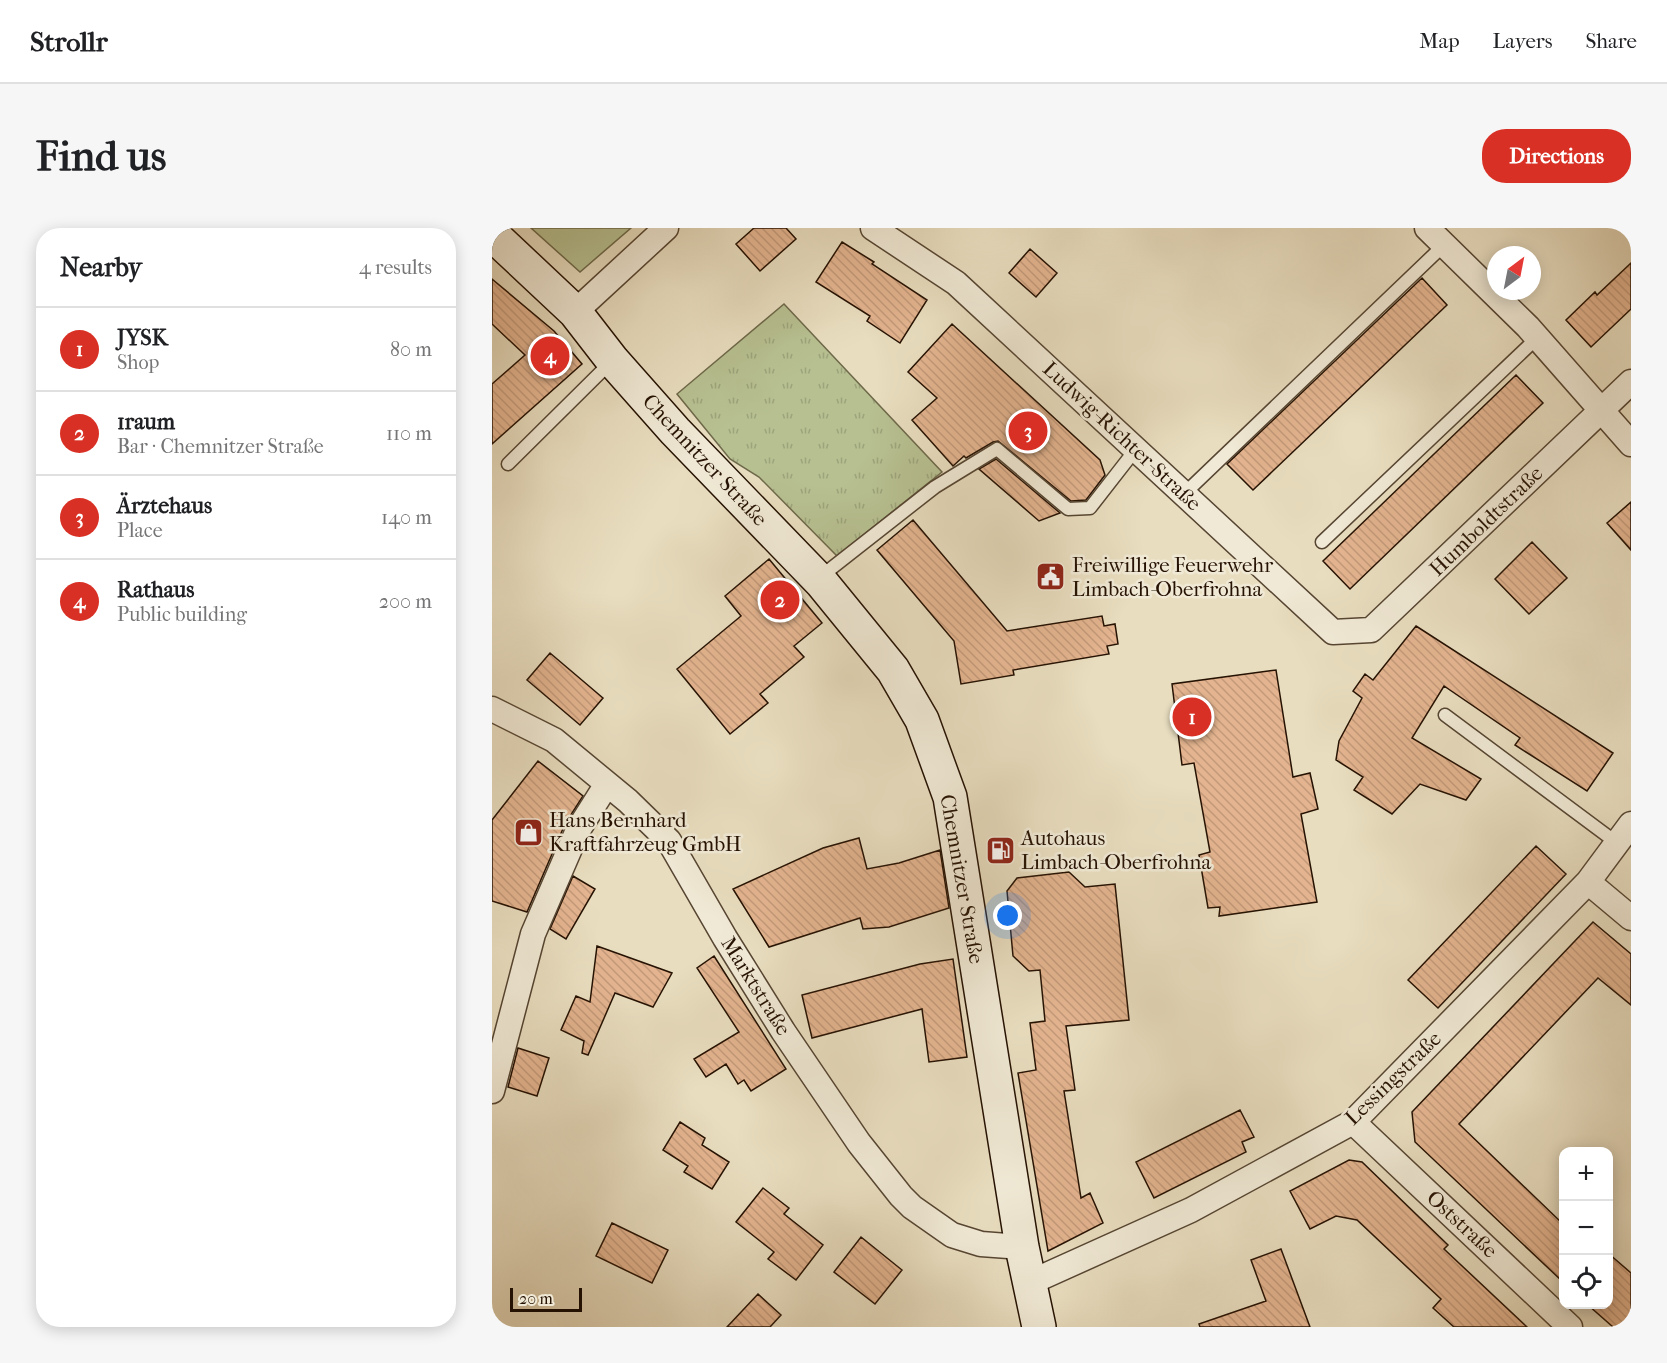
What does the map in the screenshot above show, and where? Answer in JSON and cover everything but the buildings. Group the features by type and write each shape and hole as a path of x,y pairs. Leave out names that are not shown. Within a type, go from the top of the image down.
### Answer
{"street":[{"path":"575,312 666,228"},
{"name":"Ludwig-Richter-Straße","path":"873,228 956,283 1333,632 1371,630"},
{"path":"1426,228 1537,338 1631,444"},
{"name":"Chemnitzer Straße","path":"492,234 575,312 613,361 675,431 818,579 893,670 922,720 950,797 1036,1326"},
{"name":"Humboldtstraße","path":"1371,630 1631,382"},
{"name":"Marktstraße","path":"492,709 554,740 607,784 669,842 725,938 783,1030 859,1143 901,1196 912,1207 951,1235 981,1244 1022,1246"},
{"path":"492,1091 533,934 578,830 607,784"},
{"name":"Lessingstraße","path":"1029,1283 1191,1210 1353,1122 1588,882 1624,833"},
{"path":"1588,882 1631,918"},
{"name":"Oststraße","path":"1353,1122 1570,1327"}],"lane":[{"path":"1184,494 1444,245"},
{"path":"1322,542 1537,338"},
{"path":"508,464 613,361"},
{"path":"818,579 935,487 997,449 1068,508 1090,508 1136,449"},
{"path":"1445,715 1624,833"}],"green space":[{"path":"531,228 631,228 580,272"},
{"path":"784,304 942,472 837,556 759,477 730,459 677,394"}],"place":[{"name":"Rathaus","path":"550,356"},
{"name":"Ärztehaus","path":"1028,431"},
{"name":"Freiwillige Feuerwehr Limbach-Oberfrohna","path":"1051,577"},
{"name":"1raum","path":"780,600"},
{"name":"JYSK","path":"1192,717"},
{"name":"Hans Bernhard Kraftfahrzeug GmbH","path":"528,832"},
{"name":"Autohaus Limbach-Oberfrohna","path":"1000,850"}]}
